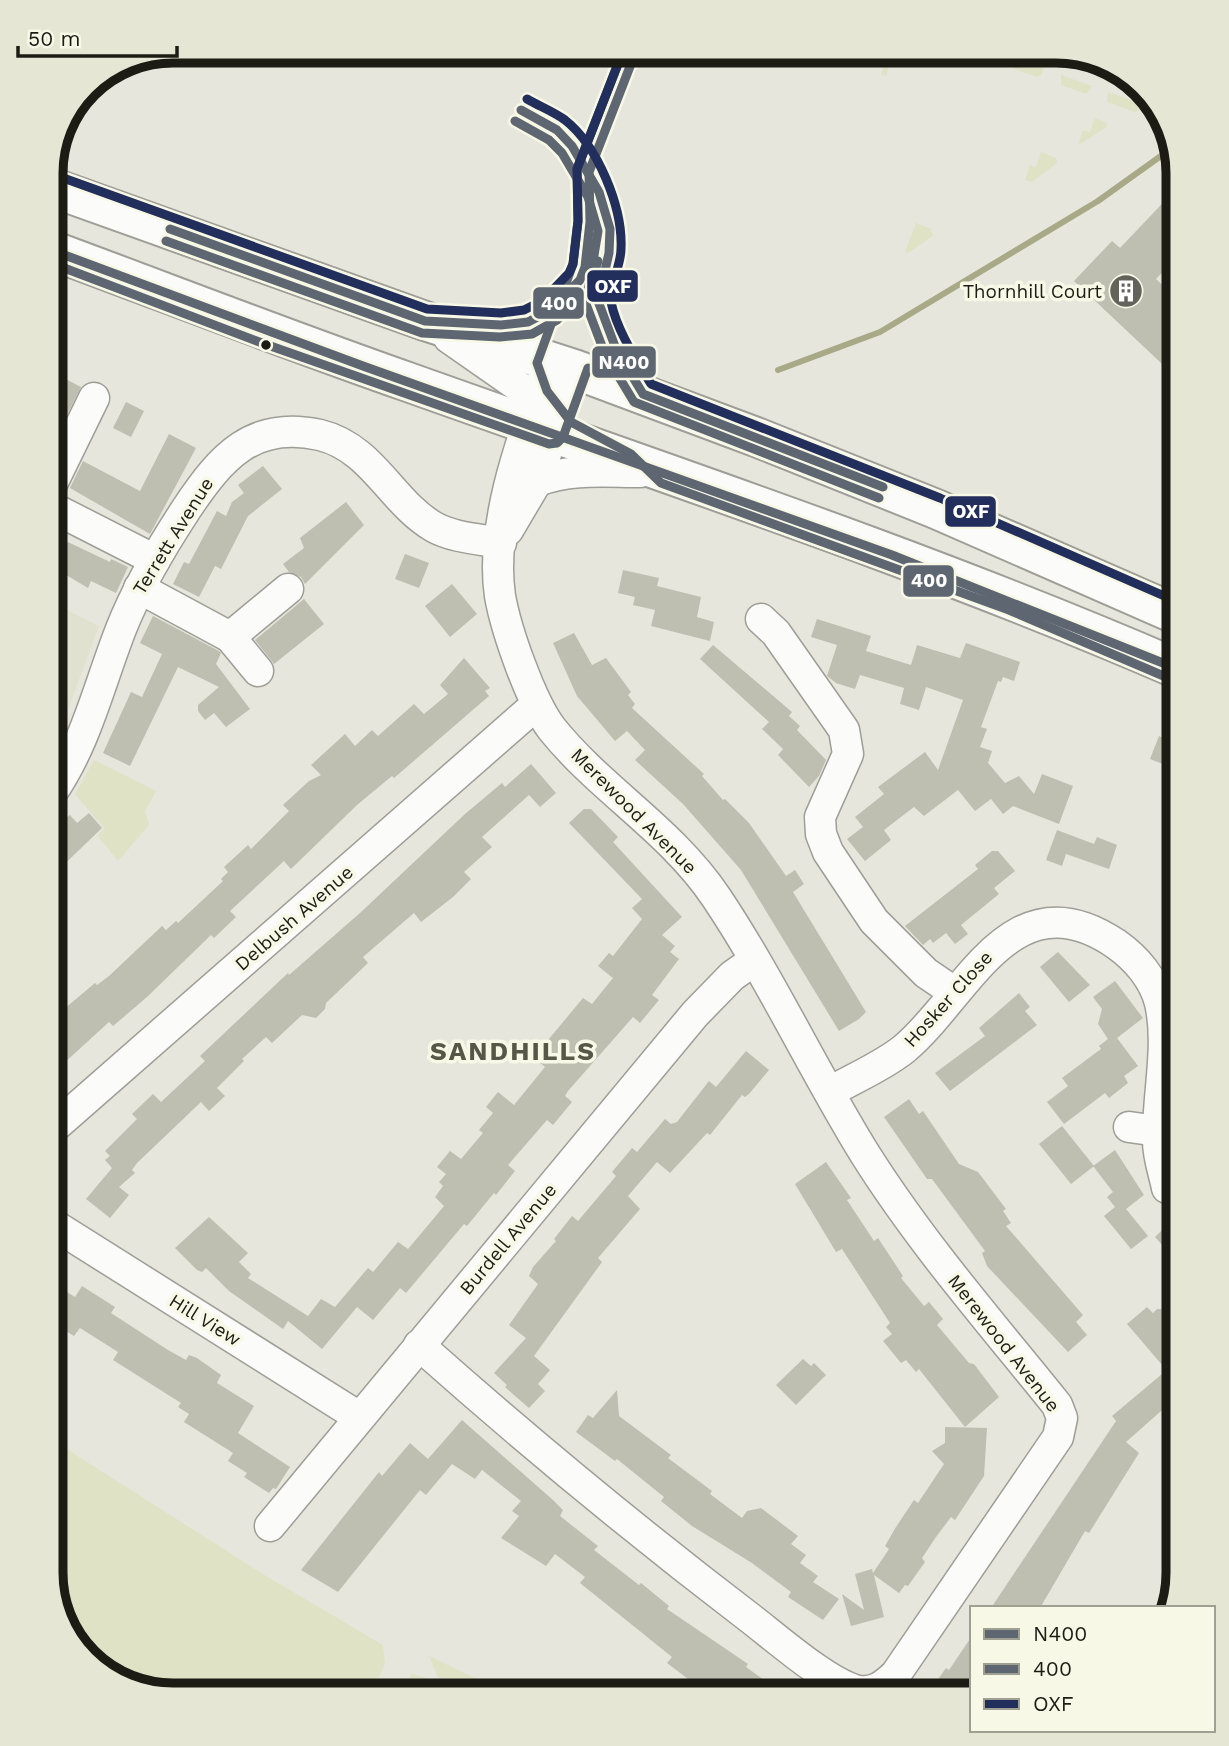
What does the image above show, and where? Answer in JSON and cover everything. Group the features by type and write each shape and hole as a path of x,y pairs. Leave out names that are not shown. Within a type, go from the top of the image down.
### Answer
{"highway":[{"path":"63,191 425,321 562,365 936,509 1166,610"},
{"path":"63,254 538,419 666,472 1014,599 1166,664"}],"street":[{"path":"425,321 490,365 538,419"},
{"name":"Merewood Avenue","path":"562,365 508,491 501,543 500,596 536,705 551,728 570,749 668,839 701,877 866,1154 943,1265 1057,1405 1062,1418 1058,1437 897,1674 888,1683"},
{"path":"63,461 94,398"},
{"name":"Merewood Avenue","path":"501,543 537,481 538,419"},
{"name":"Terrett Avenue","path":"63,772 85,731 139,588 205,481 226,456 249,442 269,434 321,436 355,452 385,478 410,509 436,528 501,543"},
{"path":"537,481 558,473 587,470 666,472"},
{"path":"63,513 155,560"},
{"path":"139,588 230,637 258,671"},
{"path":"230,637 288,589"},
{"path":"761,620 776,633 844,730 848,754 820,817 821,834 828,852 874,920 926,974 954,992"},
{"name":"Delbush Avenue","path":"63,1119 536,705"},
{"name":"Hosker Close","path":"830,1092 902,1051 997,946 1031,928 1061,925 1078,928 1117,945 1147,975 1160,1003 1163,1038 1158,1131 1166,1182"},
{"name":"Burdell Avenue","path":"270,1526 695,1014 732,976 753,961"},
{"path":"1129,1127 1158,1131"},
{"name":"Hill View","path":"63,1231 359,1417"},
{"name":"Merewood Avenue","path":"419,1345 672,1558 799,1655 844,1683"}],"shaded area":[{"path":"885,63 890,63 886,76 881,75"},
{"path":"1012,63 1030,63 1044,68 1037,77 1012,68"},
{"path":"1061,75 1092,86 1086,94 1061,85"},
{"path":"1108,92 1140,103 1138,111 1107,102"},
{"path":"1095,118 1106,122 1107,127 1078,145 1083,130 1090,132"},
{"path":"1041,152 1056,158 1057,163 1032,182 1025,180 1030,165 1036,167"},
{"path":"916,223 931,229 933,236 908,253 905,252"},
{"path":"63,608 99,626 63,723"},
{"path":"94,760 156,791 145,811 149,825 118,861 97,835 105,829 75,794"},
{"path":"63,1447 266,1576 383,1645 385,1664 376,1683 166,1683 138,1677 106,1660 95,1651 78,1628 71,1615 64,1587"},
{"path":"429,1656 485,1683 445,1683 437,1676"},
{"path":"412,1674 434,1683 406,1683"}],"building":[{"name":"Thornhill Court","path":"1166,200 1166,269 1156,279 1166,289 1166,368 1074,281 1112,241 1120,248"},
{"path":"63,378 81,387 63,422"},
{"path":"126,402 144,411 131,437 113,428"},
{"path":"169,434 196,448 150,534 70,488 83,461 140,491"},
{"path":"263,466 282,489 248,516 221,569 215,566 199,597 173,584 184,562 189,564 217,511 226,516 232,502 244,493 238,485"},
{"path":"346,502 364,525 305,584 301,577 289,572 283,564 304,548 300,538"},
{"path":"63,540 110,562 111,559 128,567 116,593 91,581 88,588 63,573"},
{"path":"405,554 429,563 419,588 395,579"},
{"path":"623,570 659,578 657,586 701,597 697,617 714,622 710,641 651,626 655,610 633,605 635,597 618,593"},
{"path":"452,584 477,614 450,637 425,606"},
{"path":"304,599 324,624 274,664 255,640"},
{"path":"153,616 219,651 221,653 216,664 250,709 226,727 214,713 205,720 198,711 198,705 219,687 178,667 130,766 103,753 131,692 142,697 162,654 140,643"},
{"path":"817,619 871,636 866,651 911,665 917,645 960,658 966,643 1020,662 1014,681 1003,677 1001,682 998,681 981,727 987,729 980,747 992,751 988,763 1005,783 1019,776 1034,794 1042,774 1073,786 1059,824 1013,806 1003,814 991,799 975,811 958,790 924,816 914,807 884,830 891,840 865,861 847,839 863,827 855,817 884,794 878,787 925,752 938,770 963,700 926,687 919,710 900,704 904,688 860,675 855,689 836,683 827,676 837,645 811,637"},
{"path":"574,633 592,665 606,658 631,692 628,695 635,704 632,708 704,774 702,776 723,800 749,823 786,876 795,870 804,884 793,892 866,1012 859,1019 839,1031 741,870 683,804 635,760 645,750 627,731 615,741 577,696 553,643"},
{"path":"713,645 792,712 789,716 800,726 797,730 826,760 819,776 809,787 778,755 783,749 762,729 769,722 700,659"},
{"path":"464,658 490,688 485,691 489,696 394,778 392,776 357,805 291,869 284,861 230,911 236,917 214,938 211,935 147,997 113,1026 109,1022 63,1064 63,1010 95,983 97,985 109,976 162,926 166,930 176,921 178,923 223,881 221,879 228,872 224,867 248,845 251,849 289,811 283,805 309,781 321,775 311,765 345,734 355,746 372,730 378,736 414,704 424,714 448,694 440,685"},
{"path":"1159,736 1166,739 1166,765 1150,759"},
{"path":"531,764 556,793 540,807 529,795 482,837 492,847 464,872 471,879 453,897 421,922 414,913 363,957 368,963 326,1003 325,1009 316,1018 302,1015 272,1043 266,1037 242,1059 244,1061 217,1088 225,1096 209,1111 201,1102 137,1163 132,1170 135,1173 119,1187 129,1195 110,1218 86,1199 112,1168 105,1160 110,1156 105,1151 137,1119 132,1114 153,1094 161,1102 205,1061 200,1056 288,973 289,975 360,913 465,814 502,783 505,787"},
{"path":"584,809 591,809 618,837 613,842 682,917 662,935 675,946 670,952 679,959 652,995 659,1000 640,1023 633,1017 568,1091 565,1096 572,1102 553,1125 547,1120 508,1165 515,1171 496,1195 494,1193 467,1226 464,1224 406,1293 400,1288 373,1320 357,1307 322,1349 288,1321 283,1329 229,1291 206,1268 202,1272 197,1270 175,1248 209,1217 248,1253 239,1262 251,1274 248,1278 308,1316 321,1299 335,1307 368,1268 373,1272 398,1242 408,1249 424,1230 444,1206 435,1197 443,1186 439,1182 446,1174 437,1167 450,1151 461,1159 483,1133 479,1130 493,1113 486,1107 498,1092 514,1105 545,1067 534,1057 583,998 592,1004 613,978 598,966 609,953 613,956 642,919 632,908 642,899 569,823"},
{"path":"89,813 102,828 63,865 63,820 70,815 77,823"},
{"path":"1057,830 1094,844 1097,837 1117,845 1109,869 1066,854 1062,866 1046,860"},
{"path":"992,851 998,851 1015,871 994,888 999,894 961,925 968,934 955,944 946,933 933,943 930,939 923,945 905,926 978,869 975,865"},
{"path":"1058,952 1090,985 1069,1002 1040,967"},
{"path":"1115,981 1143,1018 1117,1038 1138,1066 1124,1076 1128,1083 1109,1098 1105,1093 1064,1124 1047,1102 1068,1086 1062,1078 1101,1049 1099,1046 1108,1039 1098,1024 1102,1009 1093,997"},
{"path":"1019,993 1030,1007 1025,1011 1037,1025 950,1091 935,1073 985,1036 979,1028"},
{"path":"746,1051 769,1070 749,1094 745,1097 742,1095 710,1135 707,1133 670,1173 657,1162 628,1196 640,1209 598,1258 602,1262 534,1356 550,1370 538,1384 545,1391 529,1408 505,1387 507,1385 494,1373 526,1338 509,1325 538,1284 529,1276 533,1267 556,1241 554,1239 572,1216 578,1221 616,1176 612,1172 632,1148 637,1152 665,1119 671,1124 677,1122 709,1081 716,1087"},
{"path":"909,1099 919,1114 923,1111 959,1164 978,1172 1006,1209 1003,1211 1011,1223 1006,1226 1083,1315 1076,1322 1087,1335 1068,1352 987,1266 982,1253 985,1251 932,1179 927,1179 884,1117"},
{"path":"1062,1126 1094,1166 1071,1184 1039,1144"},
{"path":"1115,1150 1144,1195 1126,1209 1148,1236 1131,1249 1104,1216 1115,1207 1107,1197 1113,1192 1093,1166"},
{"path":"826,1162 851,1198 847,1200 874,1241 878,1238 903,1276 901,1278 924,1306 929,1302 943,1319 937,1325 969,1363 974,1364 999,1397 965,1427 919,1369 916,1372 906,1360 901,1363 883,1341 892,1334 886,1327 890,1323 842,1249 836,1252 795,1184"},
{"path":"1166,1227 1166,1249 1155,1237"},
{"path":"82,1286 115,1307 111,1313 168,1350 186,1360 189,1355 197,1358 221,1375 217,1383 254,1406 238,1433 290,1467 276,1489 273,1488 269,1493 244,1477 247,1473 228,1461 233,1453 184,1422 189,1414 178,1407 181,1403 113,1360 118,1352 80,1328 74,1336 63,1329 63,1290 75,1297"},
{"path":"1147,1307 1153,1313 1157,1309 1166,1309 1166,1363 1163,1366 1127,1324"},
{"path":"803,1359 811,1366 814,1363 826,1375 796,1405 776,1385"},
{"path":"1162,1374 1166,1380 1166,1407 1126,1442 1139,1453 1089,1533 1085,1531 1041,1606 992,1606 1116,1421 1112,1416"},
{"path":"617,1390 619,1416 671,1455 668,1458 712,1491 710,1494 742,1518 747,1511 761,1508 798,1536 791,1544 806,1555 800,1563 818,1576 813,1582 839,1599 823,1620 788,1597 791,1592 752,1563 692,1526 661,1501 664,1497 617,1459 615,1461 576,1432 588,1415 593,1418"},
{"path":"462,1420 553,1500 563,1510 560,1516 598,1546 594,1550 639,1585 641,1583 669,1606 667,1609 748,1664 746,1667 768,1683 693,1683 667,1663 672,1657 580,1583 585,1577 555,1554 546,1566 501,1538 519,1516 512,1511 521,1501 482,1470 475,1479 452,1464 426,1495 420,1490 338,1592 301,1570 379,1472 382,1476 410,1443 428,1459"},
{"path":"945,1427 987,1428 984,1476 955,1520 951,1517 936,1537 922,1558 925,1562 908,1586 905,1585 899,1593 874,1575 884,1617 851,1626 842,1594 864,1610 855,1574 872,1569 873,1573 889,1549 885,1546 896,1527 914,1500 918,1503 944,1464 932,1451 945,1443"},
{"path":"970,1639 970,1683 935,1683 946,1668 949,1670"}],"waterway":[{"path":"778,370 880,332 1098,201 1164,154"}],"transit line":[{"name":"400","path":"618,63 577,169 578,221 573,264 537,363 547,391 571,422 631,454 661,483 1009,610 1166,677"},
{"name":"OXF","path":"63,178 427,309 501,313 524,310 542,301 569,273 573,264 578,221 577,169 618,63"},
{"name":"N400","path":"170,229 425,321 501,325 528,322 549,311 580,280 585,267 590,222 589,172 631,63"},
{"name":"OXF","path":"527,99 561,117 577,131 598,161 606,179 621,233 620,256 611,302 622,334 651,384 940,498 1166,597"},
{"name":"N400","path":"521,110 557,130 572,146 599,192 610,229 609,253 598,301 616,349 643,394 883,487"},
{"name":"400","path":"515,121 549,140 562,153 588,197 598,231 586,304 605,354 634,402 879,498"},
{"name":"400","path":"166,241 422,333 500,337 532,334 557,320 590,287 598,261"},
{"name":"N400","path":"63,254 363,366 892,555 1166,664"},
{"name":"400","path":"63,268 262,343 549,444 557,443 563,437 588,368"}],"place":[{"name":"Thornhill Court","path":"1126,291"}],"district":[{"name":"SANDHILLS","path":"513,1051"}]}
